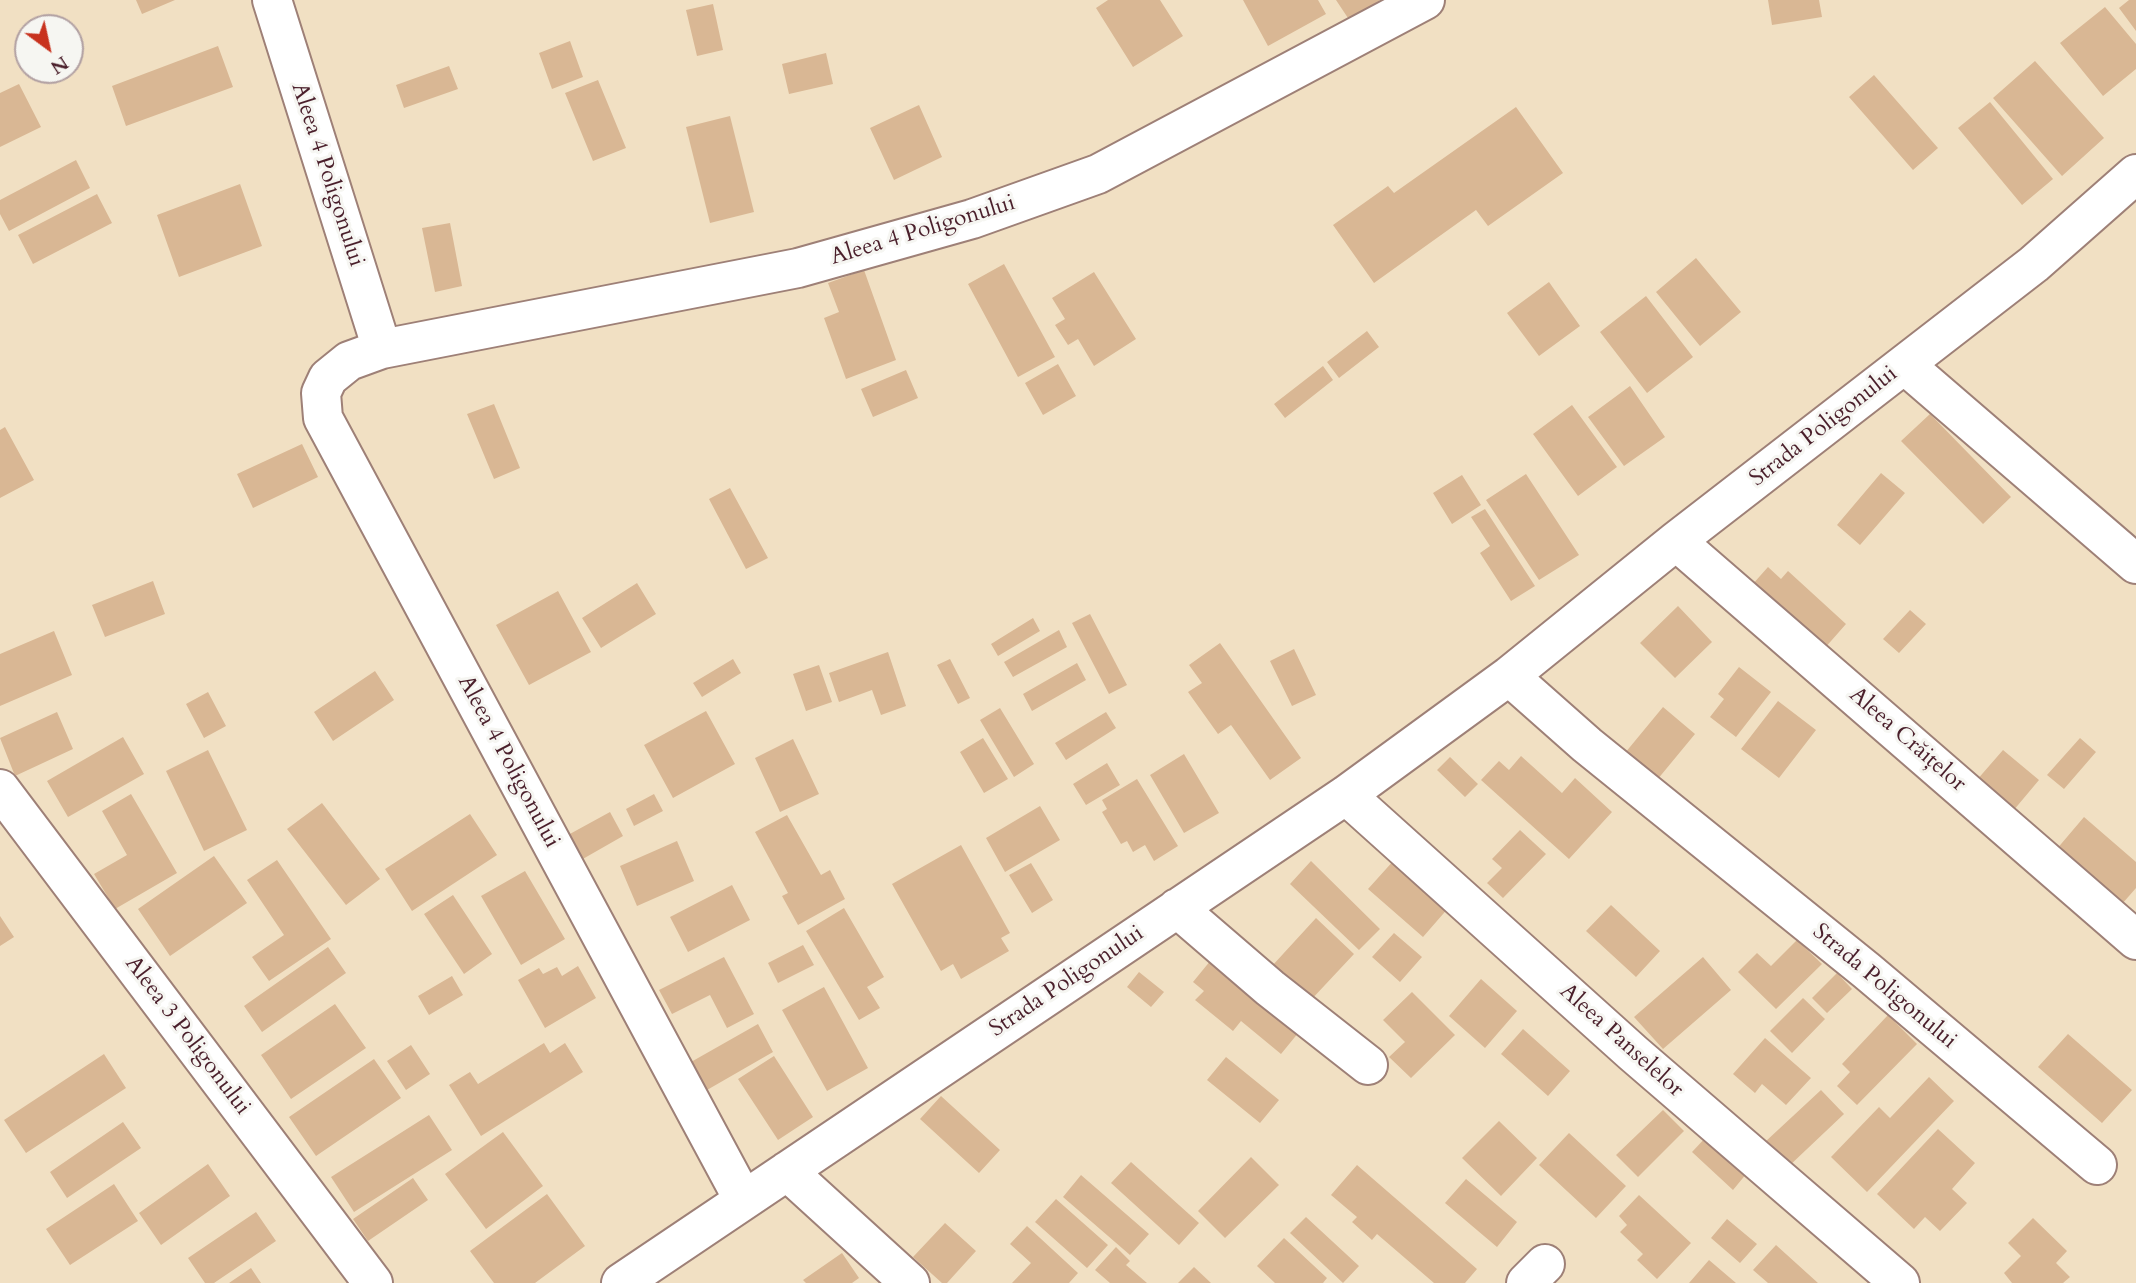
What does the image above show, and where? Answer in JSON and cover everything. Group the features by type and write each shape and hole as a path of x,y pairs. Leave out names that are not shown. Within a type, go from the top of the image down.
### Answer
{"street":[{"name":"Aleea 4 Poligonului","path":"272,0 382,349"},
{"name":"Aleea 4 Poligonului","path":"743,1199 323,418 321,393 328,378 349,361 382,349 798,268 972,219 1098,174 1425,0"},
{"name":"Strada Poligonului","path":"621,1283 1346,795 1509,676 1676,541 2034,264 2136,174"},
{"path":"1905,365 2136,564"},
{"name":"Aleea Crăițelor","path":"1676,541 2136,940"},
{"name":"Strada Poligonului","path":"1509,676 1587,745 1867,971 2097,1165"},
{"name":"Aleea 3 Poligonului","path":"0,789 373,1283"},
{"name":"Aleea Panselelor","path":"1346,795 1633,1054 1900,1283"},
{"path":"1177,908 1270,988 1368,1065"},
{"path":"787,1171 910,1283"}],"building":[{"path":"136,0 175,0 142,14"},
{"path":"1108,0 1160,0 1183,36 1133,67 1096,8"},
{"path":"1243,0 1318,0 1326,14 1268,46"},
{"path":"1336,0 1380,0 1350,21"},
{"path":"1768,0 1819,0 1822,17 1772,25"},
{"path":"2129,0 2136,0 2136,31 2119,8"},
{"path":"713,4 723,50 697,56 686,10"},
{"path":"2105,7 2136,44 2136,69 2103,96 2060,43"},
{"path":"570,41 583,77 552,89 539,53"},
{"path":"218,46 233,87 126,126 112,86"},
{"path":"826,53 833,84 789,94 782,64"},
{"path":"2035,61 2104,138 2062,176 1993,98"},
{"path":"449,66 458,89 404,108 396,85"},
{"path":"1874,75 1938,148 1913,170 1849,97"},
{"path":"598,80 626,148 593,161 565,93"},
{"path":"19,84 41,127 0,147 0,93"},
{"path":"1990,102 2053,179 2022,205 1958,128"},
{"path":"919,105 942,157 894,180 870,128"},
{"path":"1516,107 1563,173 1488,226 1476,210 1374,283 1333,225 1388,186 1394,193"},
{"path":"730,116 754,212 710,223 686,127"},
{"path":"76,160 90,188 9,231 0,214 0,200"},
{"path":"240,184 262,246 179,277 157,215"},
{"path":"97,194 112,223 33,264 18,235"},
{"path":"450,223 462,286 435,292 422,228"},
{"path":"1696,258 1741,312 1700,346 1656,292"},
{"path":"1004,264 1055,357 1018,377 968,284"},
{"path":"864,270 896,360 846,379 824,318 839,312 828,283"},
{"path":"1094,272 1136,339 1094,366 1078,339 1068,345 1055,325 1065,319 1052,298"},
{"path":"1549,282 1580,326 1539,356 1507,313"},
{"path":"1646,296 1693,357 1647,393 1600,332"},
{"path":"1367,331 1379,347 1339,378 1327,362"},
{"path":"1058,364 1076,396 1043,415 1025,383"},
{"path":"1323,366 1333,380 1285,418 1274,404"},
{"path":"906,370 918,398 873,417 861,389"},
{"path":"1630,386 1665,437 1624,466 1588,417"},
{"path":"494,404 520,468 494,479 467,414"},
{"path":"1572,405 1617,467 1578,496 1533,434"},
{"path":"1930,414 2011,497 1983,524 1901,441"},
{"path":"5,427 34,480 0,498 0,430"},
{"path":"302,444 318,477 253,508 237,474"},
{"path":"1881,473 1905,493 1860,545 1837,525"},
{"path":"1526,474 1579,555 1539,580 1486,500"},
{"path":"1462,475 1481,505 1452,524 1433,493"},
{"path":"730,488 768,558 746,569 709,499"},
{"path":"1485,509 1535,586 1511,601 1480,553 1490,546 1471,517"},
{"path":"1768,567 1781,579 1788,571 1846,624 1824,649 1752,585"},
{"path":"153,581 165,614 105,637 92,605"},
{"path":"637,583 656,614 601,648 582,618"},
{"path":"558,591 591,652 529,685 496,625"},
{"path":"1678,606 1712,642 1675,678 1640,643"},
{"path":"1910,610 1926,624 1899,653 1883,639"},
{"path":"1090,614 1127,685 1109,694 1072,623"},
{"path":"1033,618 1040,631 998,656 991,644"},
{"path":"1059,630 1067,647 1013,677 1004,662"},
{"path":"54,631 72,675 0,706 0,654"},
{"path":"1220,643 1301,758 1270,780 1231,725 1218,734 1188,692 1202,683 1189,665"},
{"path":"1294,649 1316,695 1292,706 1270,661"},
{"path":"888,652 906,706 881,715 872,690 839,702 829,673"},
{"path":"733,659 741,673 702,697 693,683"},
{"path":"950,659 970,698 958,704 937,665"},
{"path":"1077,663 1086,680 1032,711 1023,694"},
{"path":"819,665 832,702 806,711 793,674"},
{"path":"1739,667 1771,692 1736,737 1710,717 1724,699 1718,694"},
{"path":"375,671 394,700 333,741 314,712"},
{"path":"208,692 226,726 204,738 186,704"},
{"path":"1778,701 1816,730 1779,778 1741,749"},
{"path":"1663,707 1695,734 1657,780 1625,753"},
{"path":"1000,708 1034,764 1014,777 980,720"},
{"path":"706,711 735,764 673,798 644,745"},
{"path":"57,712 73,749 15,776 0,738"},
{"path":"1106,712 1116,728 1066,760 1055,743"},
{"path":"123,737 144,774 68,817 47,781"},
{"path":"983,738 1008,779 984,793 960,752"},
{"path":"2080,738 2096,752 2064,789 2047,775"},
{"path":"793,739 819,794 780,812 755,758"},
{"path":"208,750 247,830 204,851 166,771"},
{"path":"2003,750 2039,780 2013,811 1976,781"},
{"path":"1184,754 1219,813 1184,833 1150,775"},
{"path":"1521,756 1562,793 1575,778 1612,812 1569,859 1481,780 1499,761 1509,770"},
{"path":"1450,757 1478,784 1465,797 1437,770"},
{"path":"1107,763 1120,785 1086,805 1073,784"},
{"path":"1137,779 1178,846 1154,861 1145,845 1133,852 1127,841 1121,844 1102,812 1107,809 1102,800"},
{"path":"131,794 177,873 115,909 94,874 127,855 102,811"},
{"path":"654,794 663,811 634,826 626,809"},
{"path":"322,803 380,879 346,905 287,829"},
{"path":"1040,806 1060,840 1005,872 986,838"},
{"path":"610,812 623,836 581,860 568,835"},
{"path":"470,814 497,855 412,911 385,869"},
{"path":"787,815 821,875 830,870 845,899 798,925 782,896 788,893 755,832"},
{"path":"2084,817 2136,862 2136,888 2115,912 2050,857"},
{"path":"1520,830 1546,854 1503,898 1487,883 1502,868 1492,859"},
{"path":"677,841 694,881 637,906 620,866"},
{"path":"961,845 1010,933 1001,938 1009,951 961,979 953,964 941,971 892,884"},
{"path":"214,856 247,903 170,956 138,909"},
{"path":"1395,859 1450,906 1423,937 1368,889"},
{"path":"277,860 331,939 269,981 252,957 284,935 247,880"},
{"path":"1311,861 1380,929 1359,950 1290,884"},
{"path":"1031,863 1053,900 1032,913 1009,875"},
{"path":"525,871 565,939 521,965 481,896"},
{"path":"732,885 750,920 688,952 670,917"},
{"path":"453,895 492,954 464,974 424,914"},
{"path":"1611,905 1660,951 1636,977 1586,931"},
{"path":"844,908 884,977 867,987 880,1008 859,1020 806,931"},
{"path":"0,916 14,937 0,946"},
{"path":"1316,918 1354,954 1310,1001 1272,966"},
{"path":"1394,933 1422,957 1400,982 1372,957"},
{"path":"1797,940 1822,964 1776,1009 1738,972 1757,953 1771,966"},
{"path":"803,945 814,965 778,983 768,963"},
{"path":"328,947 346,973 262,1032 244,1006"},
{"path":"724,957 754,1014 727,1028 710,995 672,1014 659,990"},
{"path":"1703,957 1731,990 1663,1049 1634,1017"},
{"path":"1211,960 1299,1032 1281,1054 1241,1021 1233,1031 1195,1000 1204,991 1193,982"},
{"path":"578,966 596,998 545,1028 518,980 539,968 543,974 557,967 562,976"},
{"path":"1139,972 1164,992 1151,1007 1127,987"},
{"path":"1837,973 1852,989 1827,1013 1812,998"},
{"path":"452,976 463,995 429,1015 418,996"},
{"path":"1481,979 1517,1011 1485,1048 1449,1016"},
{"path":"824,987 868,1068 827,1091 782,1010"},
{"path":"1412,992 1455,1035 1411,1078 1389,1057 1405,1042 1383,1020"},
{"path":"1803,998 1825,1019 1792,1053 1770,1031"},
{"path":"335,1004 366,1048 291,1099 261,1055"},
{"path":"1888,1015 1917,1044 1857,1105 1837,1086 1850,1072 1842,1064"},
{"path":"758,1024 773,1052 707,1090 691,1062"},
{"path":"1523,1029 1570,1071 1548,1096 1501,1054"},
{"path":"2068,1034 2132,1090 2102,1123 2038,1067"},
{"path":"1765,1038 1811,1078 1786,1105 1762,1084 1755,1093 1733,1074"},
{"path":"544,1043 550,1053 565,1043 583,1072 481,1136 449,1085 470,1072 478,1084"},
{"path":"411,1045 430,1074 406,1090 387,1061"},
{"path":"104,1054 126,1088 26,1153 4,1120"},
{"path":"774,1056 813,1117 778,1140 738,1079"},
{"path":"1226,1057 1279,1100 1260,1123 1207,1080"},
{"path":"374,1059 401,1098 316,1156 289,1117"},
{"path":"1929,1077 1954,1101 1867,1192 1831,1157 1879,1107 1890,1118"},
{"path":"1821,1090 1844,1114 1788,1167 1765,1142"},
{"path":"941,1096 1000,1150 979,1173 920,1119"},
{"path":"1663,1110 1684,1131 1638,1177 1616,1155"},
{"path":"429,1115 452,1150 354,1212 331,1177"},
{"path":"1499,1121 1537,1158 1501,1196 1462,1158"},
{"path":"123,1122 141,1148 67,1198 50,1172"},
{"path":"1938,1129 1975,1163 1952,1189 1967,1203 1940,1231 1925,1217 1914,1229 1877,1194"},
{"path":"503,1132 543,1186 486,1229 445,1174"},
{"path":"1569,1133 1626,1186 1596,1218 1539,1165"},
{"path":"1707,1136 1747,1173 1733,1190 1692,1152"},
{"path":"1251,1157 1279,1185 1225,1238 1198,1211"},
{"path":"1131,1162 1199,1223 1179,1245 1111,1183"},
{"path":"208,1164 230,1196 161,1245 139,1213"},
{"path":"1357,1165 1477,1269 1465,1283 1434,1283 1377,1234 1372,1240 1352,1222 1357,1217 1331,1195"},
{"path":"1081,1175 1149,1234 1130,1255 1063,1197"},
{"path":"413,1178 428,1200 368,1241 353,1219"},
{"path":"1466,1179 1517,1222 1497,1247 1445,1203"},
{"path":"114,1184 138,1221 70,1265 46,1229"},
{"path":"547,1194 585,1246 535,1283 494,1283 470,1251"},
{"path":"1639,1195 1691,1243 1657,1279 1637,1260 1643,1254 1620,1232 1627,1225 1619,1216"},
{"path":"1056,1199 1108,1245 1087,1268 1035,1222"},
{"path":"256,1212 276,1241 214,1283 205,1283 188,1258"},
{"path":"1306,1217 1359,1266 1343,1283 1290,1233"},
{"path":"2033,1218 2067,1251 2056,1263 2070,1277 2063,1283 2012,1283 2004,1273 2021,1256 2008,1243"},
{"path":"1727,1219 1757,1244 1740,1263 1711,1238"},
{"path":"945,1223 976,1251 947,1283 942,1283 913,1257"},
{"path":"1027,1226 1078,1273 1069,1283 1012,1283 1031,1263 1010,1244"},
{"path":"1284,1238 1327,1278 1323,1283 1275,1283 1257,1266"},
{"path":"1776,1245 1818,1283 1768,1283 1753,1270"},
{"path":"1116,1247 1130,1261 1126,1265 1147,1283 1110,1283 1095,1270"},
{"path":"842,1253 859,1278 852,1283 806,1283 803,1280"},
{"path":"1709,1260 1736,1283 1689,1283"},
{"path":"1194,1267 1211,1283 1178,1283"},
{"path":"251,1268 261,1283 229,1283"}]}
